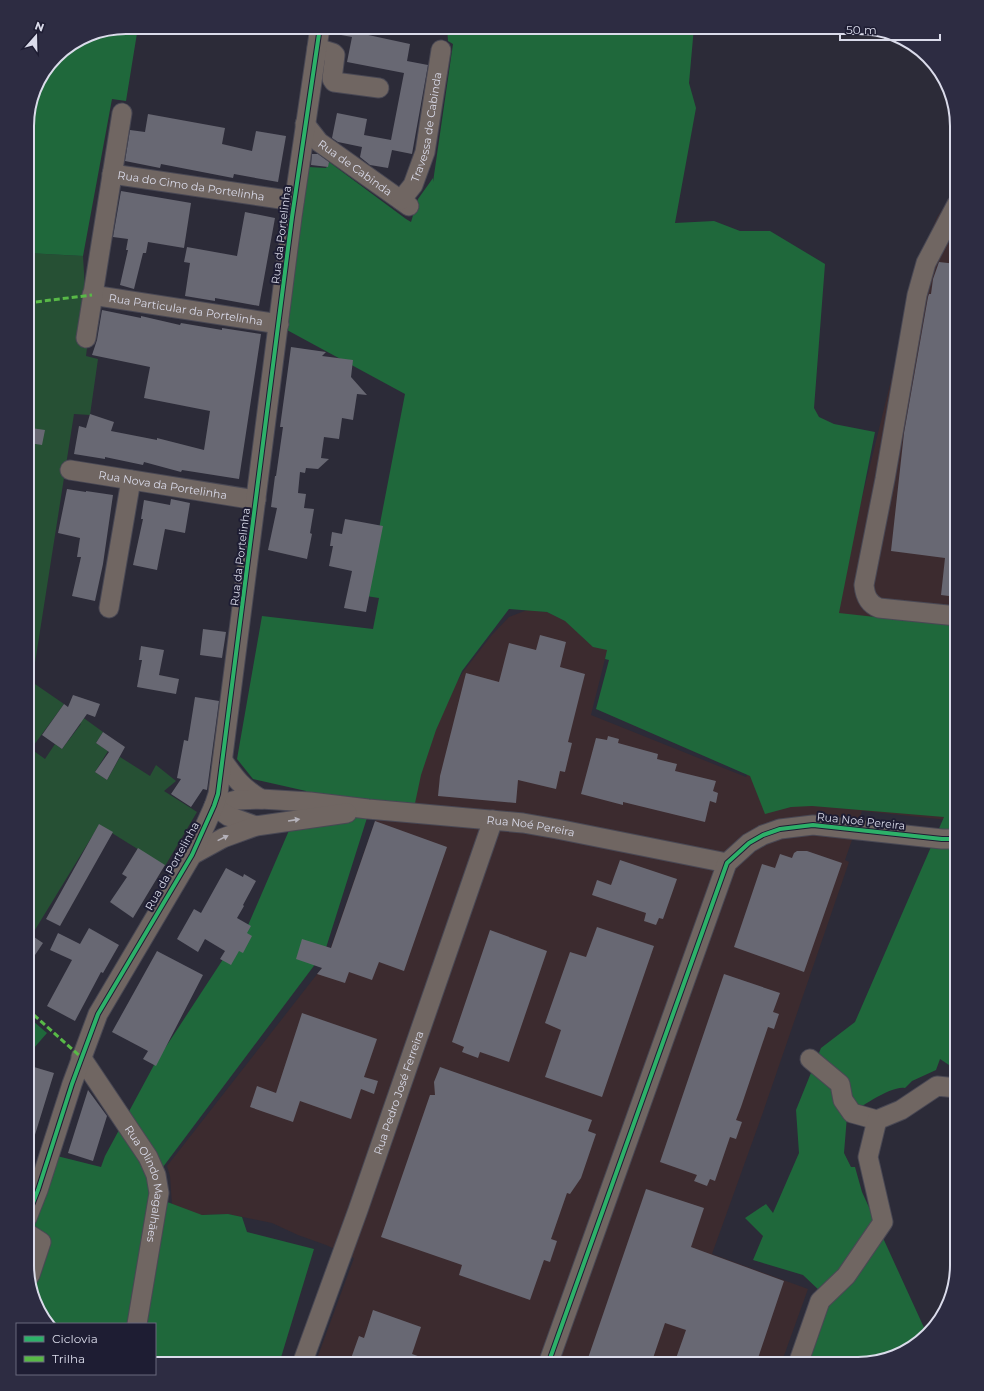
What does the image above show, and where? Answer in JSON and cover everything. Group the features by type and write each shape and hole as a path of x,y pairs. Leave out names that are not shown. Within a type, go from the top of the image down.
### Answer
{"street":[{"name":"Rua da Portelinha","path":"34,1200 81,1057 98,1014 192,855 218,794 294,201 319,34"},
{"path":"317,48 333,52 335,55 332,79 334,82 379,88"},
{"name":"Travessa de Cabinda","path":"405,203 425,152 441,50"},
{"path":"86,338 122,113"},
{"name":"Rua de Cabinda","path":"305,124 319,142 405,203"},
{"name":"Rua do Cimo da Portelinha","path":"112,174 294,201"},
{"path":"950,217 926,263 917,295 885,479 864,585 865,594 869,602 879,608 950,615"},
{"name":"Rua Particular da Portelinha","path":"92,295 279,324"},
{"name":"Rua Nova da Portelinha","path":"70,470 256,500"},
{"path":"109,608 131,480"},
{"name":"Rua Noé Pereira","path":"223,761 239,783 249,792 261,798"},
{"name":"Rua Noé Pereira","path":"214,806 237,800 261,798 523,823 727,864 749,844 763,835 780,829 813,825 950,839"},
{"name":"Rua Noé Pereira","path":"214,806 228,816 256,826"},
{"name":"Rua Noé Pereira","path":"192,855 223,838 256,826 378,810"},
{"name":"Rua Pedro José Ferreira","path":"305,1357 358,1210 493,820"},
{"path":"551,1357 727,864"},
{"name":"Rua Olindo Magalhães","path":"81,1057 148,1157 156,1174 159,1194 138,1323"},
{"path":"810,1060 840,1084 843,1100 852,1114 877,1120 900,1110 938,1086 950,1087"},
{"path":"800,1357 820,1301 846,1276 883,1222 868,1157 877,1120"},
{"path":"34,1238 41,1242 34,1263"}],"shaded area":[{"path":"950,198 950,818 948,820 862,811 845,860 849,862 762,1115 712,1254 808,1289 784,1357 318,1357 354,1258 272,1223 228,1214 170,1216 172,1205 170,1176 167,1166 325,964 375,821 402,795 446,700 463,672 491,636 509,617 527,610 547,612 609,643 591,715 746,777 833,615 922,255 937,217"}],"green space":[{"path":"137,34 126,101 112,99 83,256 34,253 34,120 37,102 43,85 53,70 65,57 80,46 102,37"},
{"path":"448,34 693,34 689,83 696,108 675,223 714,221 740,231 770,231 825,264 814,408 819,417 834,424 875,432 839,613 950,625 950,1066 940,1059 936,1070 912,1081 905,1088 899,1088 884,1093 847,1116 844,1153 851,1167 855,1167 862,1192 924,1328 904,1345 882,1354 858,1357 806,1357 822,1293 803,1275 753,1260 763,1236 745,1218 766,1204 773,1213 799,1153 796,1110 821,1048 855,1022 944,817 812,806 791,807 765,814 750,776 596,709 609,660 605,659 607,650 593,647 565,621 547,612 509,609 462,671 436,730 421,775 414,808 372,802 325,951 160,1171 162,1200 202,1215 228,1214 242,1217 247,1232 314,1249 281,1357 156,1357 156,1323 55,1323 46,1311 37,1289 34,1265 34,1172 52,1171 57,1156 101,1167 105,1156 154,1065 233,944 246,930 306,791 253,779 237,759 262,616 373,629 379,598 366,596 405,394 287,330 294,276 297,228 302,217 309,167 326,168 329,162 411,222 418,199 433,178 433,182 453,44 448,41"},
{"path":"34,253 83,256 88,340 86,356 98,359 90,415 74,414 34,669"},
{"path":"34,683 64,704 34,745"},
{"path":"74,711 103,732 96,743 108,751 95,772 107,780 120,757 150,776 156,765 176,781 164,791 197,812 165,866 99,825 34,932 34,751 45,759 55,744 62,749 81,724 71,717"},
{"path":"34,1022 47,1033 34,1048"}],"building":[{"path":"336,34 364,34 410,44 407,61 428,65 412,154 392,150 388,168 370,165 360,157 362,147 338,142 332,138 337,113 367,119 364,135 391,140 404,73 347,62 352,37"},
{"path":"148,114 225,128 222,144 252,151 256,131 286,136 278,182 234,174 233,178 161,164 160,168 125,161 130,130 145,132"},
{"path":"312,154 318,154 329,162 328,167 311,165"},
{"path":"121,191 191,203 184,248 148,242 146,253 143,253 134,289 120,285 128,250 126,250 128,239 113,237"},
{"path":"245,212 275,218 259,306 215,298 215,301 185,296 190,263 184,262 187,247 237,256"},
{"path":"939,262 950,263 950,596 941,595 945,558 891,551 904,433 928,297 929,294 931,294 933,279"},
{"path":"102,310 141,318 141,316 180,325 181,323 222,330 222,328 261,334 239,479 182,470 181,472 144,462 143,465 105,457 105,459 74,454 79,426 86,428 90,414 114,422 111,431 157,440 157,438 204,450 210,411 144,398 150,367 92,355 97,340"},
{"path":"291,347 326,352 322,356 353,360 351,377 367,395 357,394 353,420 342,418 339,439 324,437 321,458 329,459 318,469 306,468 305,473 300,472 298,493 306,494 304,508 314,509 310,533 312,534 307,559 268,550 277,508 271,507 283,427 280,427"},
{"path":"34,428 45,430 42,445 34,444"},
{"path":"67,489 113,495 103,564 95,601 72,596 81,557 77,557 80,538 58,533"},
{"path":"171,499 190,503 185,533 165,529 157,570 133,565 143,519 141,519 144,500 170,505"},
{"path":"345,519 383,526 366,612 344,608 352,571 329,566 333,546 330,546 332,532 342,534"},
{"path":"203,629 226,632 222,658 200,655"},
{"path":"540,635 566,642 560,667 585,674 568,742 572,743 565,772 560,771 556,789 518,780 516,803 438,796 440,776 466,673 499,682 509,643 536,650"},
{"path":"141,646 164,650 159,675 179,679 176,694 137,687 142,660 139,660"},
{"path":"73,695 100,704 95,717 87,714 62,749 42,735 64,704 68,707"},
{"path":"195,697 219,701 207,790 203,789 191,807 171,794 181,779 177,778 184,740 188,741"},
{"path":"103,732 125,747 107,780 95,772 109,752 96,743"},
{"path":"608,736 619,739 618,743 658,754 657,759 677,764 675,771 716,781 713,791 718,793 716,803 710,801 705,822 623,802 623,805 581,794 596,738 607,740"},
{"path":"375,821 447,847 404,971 379,962 372,980 349,972 345,983 317,974 322,968 296,959 302,939 331,948"},
{"path":"99,824 113,832 60,926 46,919"},
{"path":"138,848 165,865 133,918 110,902 127,877 122,874"},
{"path":"797,851 807,851 842,863 804,972 734,947 762,864 775,868 780,854 792,858 794,853"},
{"path":"620,860 677,879 663,919 659,918 656,925 644,921 646,913 592,895 597,880 611,885"},
{"path":"226,868 243,877 244,874 256,881 237,918 251,926 247,933 252,936 243,953 239,951 231,965 220,959 225,951 205,939 198,952 177,939 194,909 201,913"},
{"path":"597,927 654,946 602,1097 545,1077 561,1030 545,1023 570,952 586,957"},
{"path":"89,928 119,945 103,973 101,972 75,1021 47,1006 72,960 50,950 58,933 80,944"},
{"path":"490,930 547,951 509,1062 480,1052 478,1058 462,1052 464,1047 452,1042"},
{"path":"34,937 43,943 34,956"},
{"path":"157,951 203,975 156,1066 143,1059 148,1051 112,1032"},
{"path":"724,974 780,993 773,1012 779,1014 774,1029 768,1027 736,1120 742,1122 736,1139 730,1137 715,1181 710,1179 707,1186 694,1181 697,1175 660,1162"},
{"path":"302,1013 377,1039 364,1077 378,1081 374,1094 361,1089 351,1119 300,1101 293,1122 250,1107 257,1086 276,1093"},
{"path":"34,1067 54,1073 34,1138"},
{"path":"440,1067 592,1120 588,1131 596,1134 581,1178 570,1194 567,1193 551,1239 557,1241 550,1262 544,1260 530,1300 459,1275 462,1265 381,1237 430,1095 435,1095 434,1082"},
{"path":"88,1090 107,1116 93,1161 68,1153"},
{"path":"646,1189 704,1208 691,1247 784,1281 758,1357 676,1357 686,1330 665,1323 653,1357 588,1357"},
{"path":"373,1310 421,1327 412,1354 421,1357 352,1357 359,1336 364,1338"}],"marked path":[{"path":"34,302 92,295"},
{"path":"34,1015 81,1057"}],"cycle path":[{"path":"34,1200 72,1084 98,1014 192,855 218,794 292,217 319,34"},
{"path":"551,1357 727,863 749,843 763,835 780,829 813,825 950,839"}]}
